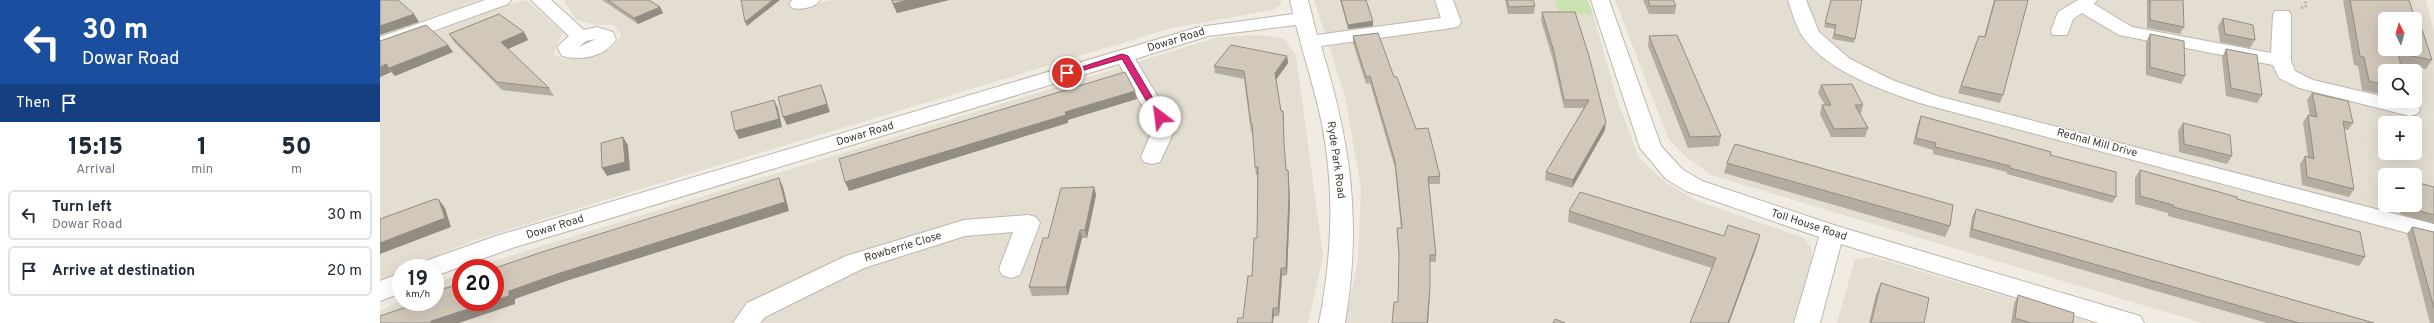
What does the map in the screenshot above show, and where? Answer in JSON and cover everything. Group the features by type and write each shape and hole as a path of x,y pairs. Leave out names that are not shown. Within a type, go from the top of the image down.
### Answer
{"street":[{"path":"380,44 502,0"},
{"path":"540,0 580,36"},
{"path":"1309,42 1452,22 1444,0"},
{"name":"Toll House Road","path":"1600,0 1651,148 1674,174 1694,186 1717,196 1832,233 2131,323"},
{"name":"Rednal Mill Drive","path":"1797,0 1811,36 1843,63 1885,84 1930,100 2434,232"},
{"path":"2060,31 2065,16 2085,3 2099,17 2126,31 2281,61"},
{"name":"Ryde Park Road","path":"1301,9 1333,130 1344,219 1343,258 1332,323"},
{"name":"Dowar Road","path":"444,264 504,242 1206,31 1301,9"},
{"path":"2282,15 2281,61 2286,74 2306,84 2370,109 2410,110"},
{"path":"1124,56 1165,127 1152,157"},
{"name":"Rowberrie Close","path":"746,323 756,310 855,262 964,228 1028,223 1011,269"},
{"path":"1807,323 1832,233"},
{"path":"380,292 392,286"}],"shaded area":[{"path":"380,0 480,0 380,36"},
{"path":"526,0 564,33 555,47 554,55 564,59 585,58 603,53 616,45 621,34 614,25 595,25 576,20 564,0 793,0 796,8 831,0 1281,0 1281,4 1273,10 1172,28 472,241 430,259 392,259 392,276 380,281 380,53 510,4"},
{"path":"1314,0 1555,0 1559,14 1593,14 1617,99 1639,158 1667,183 1695,200 1804,238 1812,249 1811,262 1793,323 1345,323 1358,259 1361,189 1345,96"},
{"path":"1615,0 2426,0 2434,32 2434,323 2202,323 1711,175 1685,156 1668,138"},
{"path":"1259,35 1283,38 1296,55 1323,256 1308,323 380,323 380,311 392,305 392,311 444,311 444,280 452,276 452,311 504,311 504,259 501,259 1218,37"},
{"path":"1873,257 2094,323 1837,323 1855,259"}],"green space":[{"path":"1555,0 1588,0 1593,14 1559,14"}],"building":[{"path":"398,0 414,14 380,26 380,1"},
{"path":"608,0 649,0 660,7 634,18"},
{"path":"741,0 773,0 745,22"},
{"path":"892,0 908,0 893,4"},
{"path":"1341,0 1366,0 1373,21 1348,25"},
{"path":"1507,0 1533,0 1535,6 1509,7"},
{"path":"1648,0 1673,0 1676,6 1650,6"},
{"path":"1831,0 1862,0 1855,39 1834,34 1836,25 1825,23"},
{"path":"1995,0 2028,0 2003,95 1961,86 1979,36 1985,37"},
{"path":"2150,0 2183,0 2184,27 2150,20"},
{"path":"2350,0 2409,0 2413,12 2378,12 2378,56 2399,56 2400,64 2378,64 2378,83 2369,81 2364,57 2360,56"},
{"path":"1542,12 1575,12 1589,56 1606,122 1573,180 1546,172 1589,100 1564,100 1554,52"},
{"path":"499,14 524,32 501,42 549,88 497,82 449,34"},
{"path":"2223,18 2253,25 2255,40 2225,34"},
{"path":"426,25 448,45 389,68 386,64 380,67 380,41"},
{"path":"2422,29 2432,60 2413,56 2422,56"},
{"path":"1378,33 1394,77 1397,77 1416,129 1428,128 1440,176 1428,177 1436,255 1430,255 1430,287 1427,323 1392,323 1394,302 1398,302 1399,255 1397,228 1402,228 1395,161 1370,76 1366,77 1353,36"},
{"path":"2150,34 2184,41 2185,76 2150,67"},
{"path":"1677,35 1721,136 1690,137 1649,36"},
{"path":"1231,45 1287,56 1275,73 1281,111 1283,111 1284,143 1286,170 1288,170 1289,196 1286,268 1281,268 1278,308 1273,308 1272,323 1237,323 1238,318 1243,318 1248,276 1252,276 1254,238 1257,238 1258,167 1255,167 1252,124 1244,71 1214,66"},
{"path":"2226,49 2257,55 2262,95 2231,88"},
{"path":"1125,72 1135,91 1065,112 1066,115 845,182 839,159"},
{"path":"1852,84 1863,105 1855,105 1868,128 1834,129 1822,105 1831,105 1821,85"},
{"path":"821,85 827,104 783,117 778,97"},
{"path":"2312,93 2348,101 2353,123 2343,121 2354,189 2307,177 2305,156 2314,159 2308,115 2317,117"},
{"path":"774,100 779,119 735,131 731,112"},
{"path":"1921,116 2051,152 2050,155 2116,172 2116,197 2010,168 2010,166 1935,147 1936,143 1916,138"},
{"path":"2183,123 2230,135 2232,156 2184,144"},
{"path":"623,137 625,162 602,168 601,143"},
{"path":"1735,144 1953,205 1950,226 1727,163"},
{"path":"2140,170 2237,197 2237,199 2360,232 2365,257 2173,207 2173,205 2140,196"},
{"path":"779,178 785,202 557,274 509,291 509,296 504,297 504,265"},
{"path":"2422,184 2434,187 2434,215 2422,212"},
{"path":"1094,187 1085,230 1080,230 1066,287 1029,287 1043,238 1048,238 1061,188"},
{"path":"1580,192 1724,236 1728,225 1760,235 1728,323 1690,323 1716,258 1569,211"},
{"path":"435,199 439,200 445,218 380,243 380,219"},
{"path":"1976,209 2374,323 2299,323 1972,229"},
{"path":"2412,227 2434,232 2434,308"},
{"path":"1881,283 1929,298 1924,323 1871,323"},
{"path":"452,286 452,311 462,311 431,321 431,323 380,323 380,316 395,311 444,311 444,289"},
{"path":"2018,295 2074,313 2073,323 2031,323 2015,318"},
{"path":"1555,319 1565,323 1553,323"}],"route":[{"path":"1067,73 1124,56 1160,117"}]}
